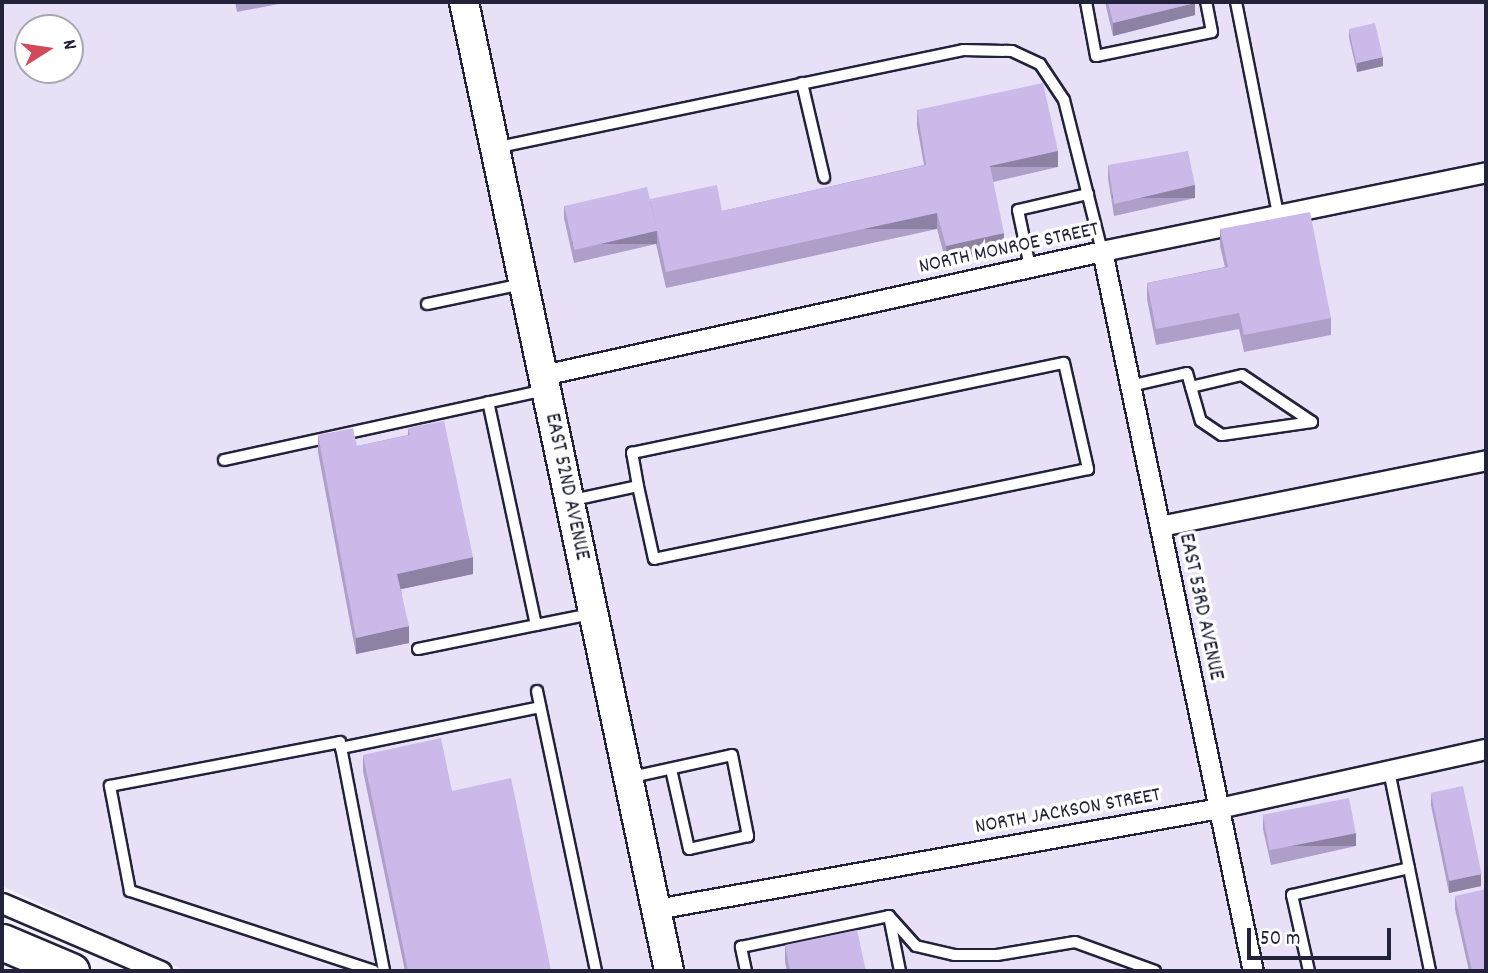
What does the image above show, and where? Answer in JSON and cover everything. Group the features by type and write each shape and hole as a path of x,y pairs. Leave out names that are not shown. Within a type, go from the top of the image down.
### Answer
{"highway":[{"path":"2,942 71,971"}],"street":[{"name":"EAST 52ND AVENUE","path":"464,2 669,971"},
{"name":"NORTH MONROE STREET","path":"544,382 1030,267 1486,172"},
{"name":"EAST 53RD AVENUE","path":"1102,251 1253,971"},
{"path":"1160,526 1486,460"},
{"name":"NORTH JACKSON STREET","path":"656,909 1219,808 1486,749"},
{"path":"2,903 161,971"}],"lane":[{"path":"1086,2 1096,56 1212,32 1206,2"},
{"path":"1236,2 1278,215"},
{"path":"495,148 963,50 1012,51 1040,64 1064,100 1102,251"},
{"path":"802,83 824,177"},
{"path":"1030,267 1018,210 1088,194"},
{"path":"427,304 523,284"},
{"path":"1064,363 1088,469 654,559 638,485 632,453 1064,363"},
{"path":"1130,386 1187,373 1191,387 1201,421 1222,435 1312,422 1242,375 1191,387"},
{"path":"224,460 488,402 544,382"},
{"path":"488,402 536,625"},
{"path":"569,501 638,485"},
{"path":"418,649 593,614"},
{"path":"537,691 596,971"},
{"path":"341,748 540,707"},
{"path":"374,971 130,891 110,786 340,742 384,971"},
{"path":"628,778 671,768 732,755 748,836 689,849 671,768"},
{"path":"1389,771 1430,971"},
{"path":"1309,971 1292,895 1409,867"},
{"path":"746,971 741,947 889,916"},
{"path":"889,916 900,971"},
{"path":"889,916 916,946 954,955 997,955 1075,942 1155,971"}],"shaded area":[{"path":"2,2 1486,2 1486,971 185,971 2,886"}],"building":[{"path":"1108,2 1195,2 1195,3 1113,23"},
{"path":"1375,23 1383,57 1357,63 1349,29"},
{"path":"1043,83 1058,151 990,166 1004,233 946,246 937,213 666,272 650,199 717,185 722,211 926,165 917,110"},
{"path":"1188,151 1195,185 1114,204 1108,165"},
{"path":"647,187 657,231 574,250 564,206"},
{"path":"1310,212 1331,318 1244,335 1239,313 1156,329 1147,283 1228,267 1220,229"},
{"path":"444,421 473,557 397,574 409,626 356,638 318,435 353,428 357,446 410,435 408,428"},
{"path":"441,738 452,791 511,778 551,970 408,971 363,755"},
{"path":"1463,786 1482,874 1449,881 1431,793"},
{"path":"1349,798 1356,833 1269,850 1263,815"},
{"path":"1486,889 1486,971 1472,971 1455,896"},
{"path":"857,930 866,971 790,971 785,945"}]}
